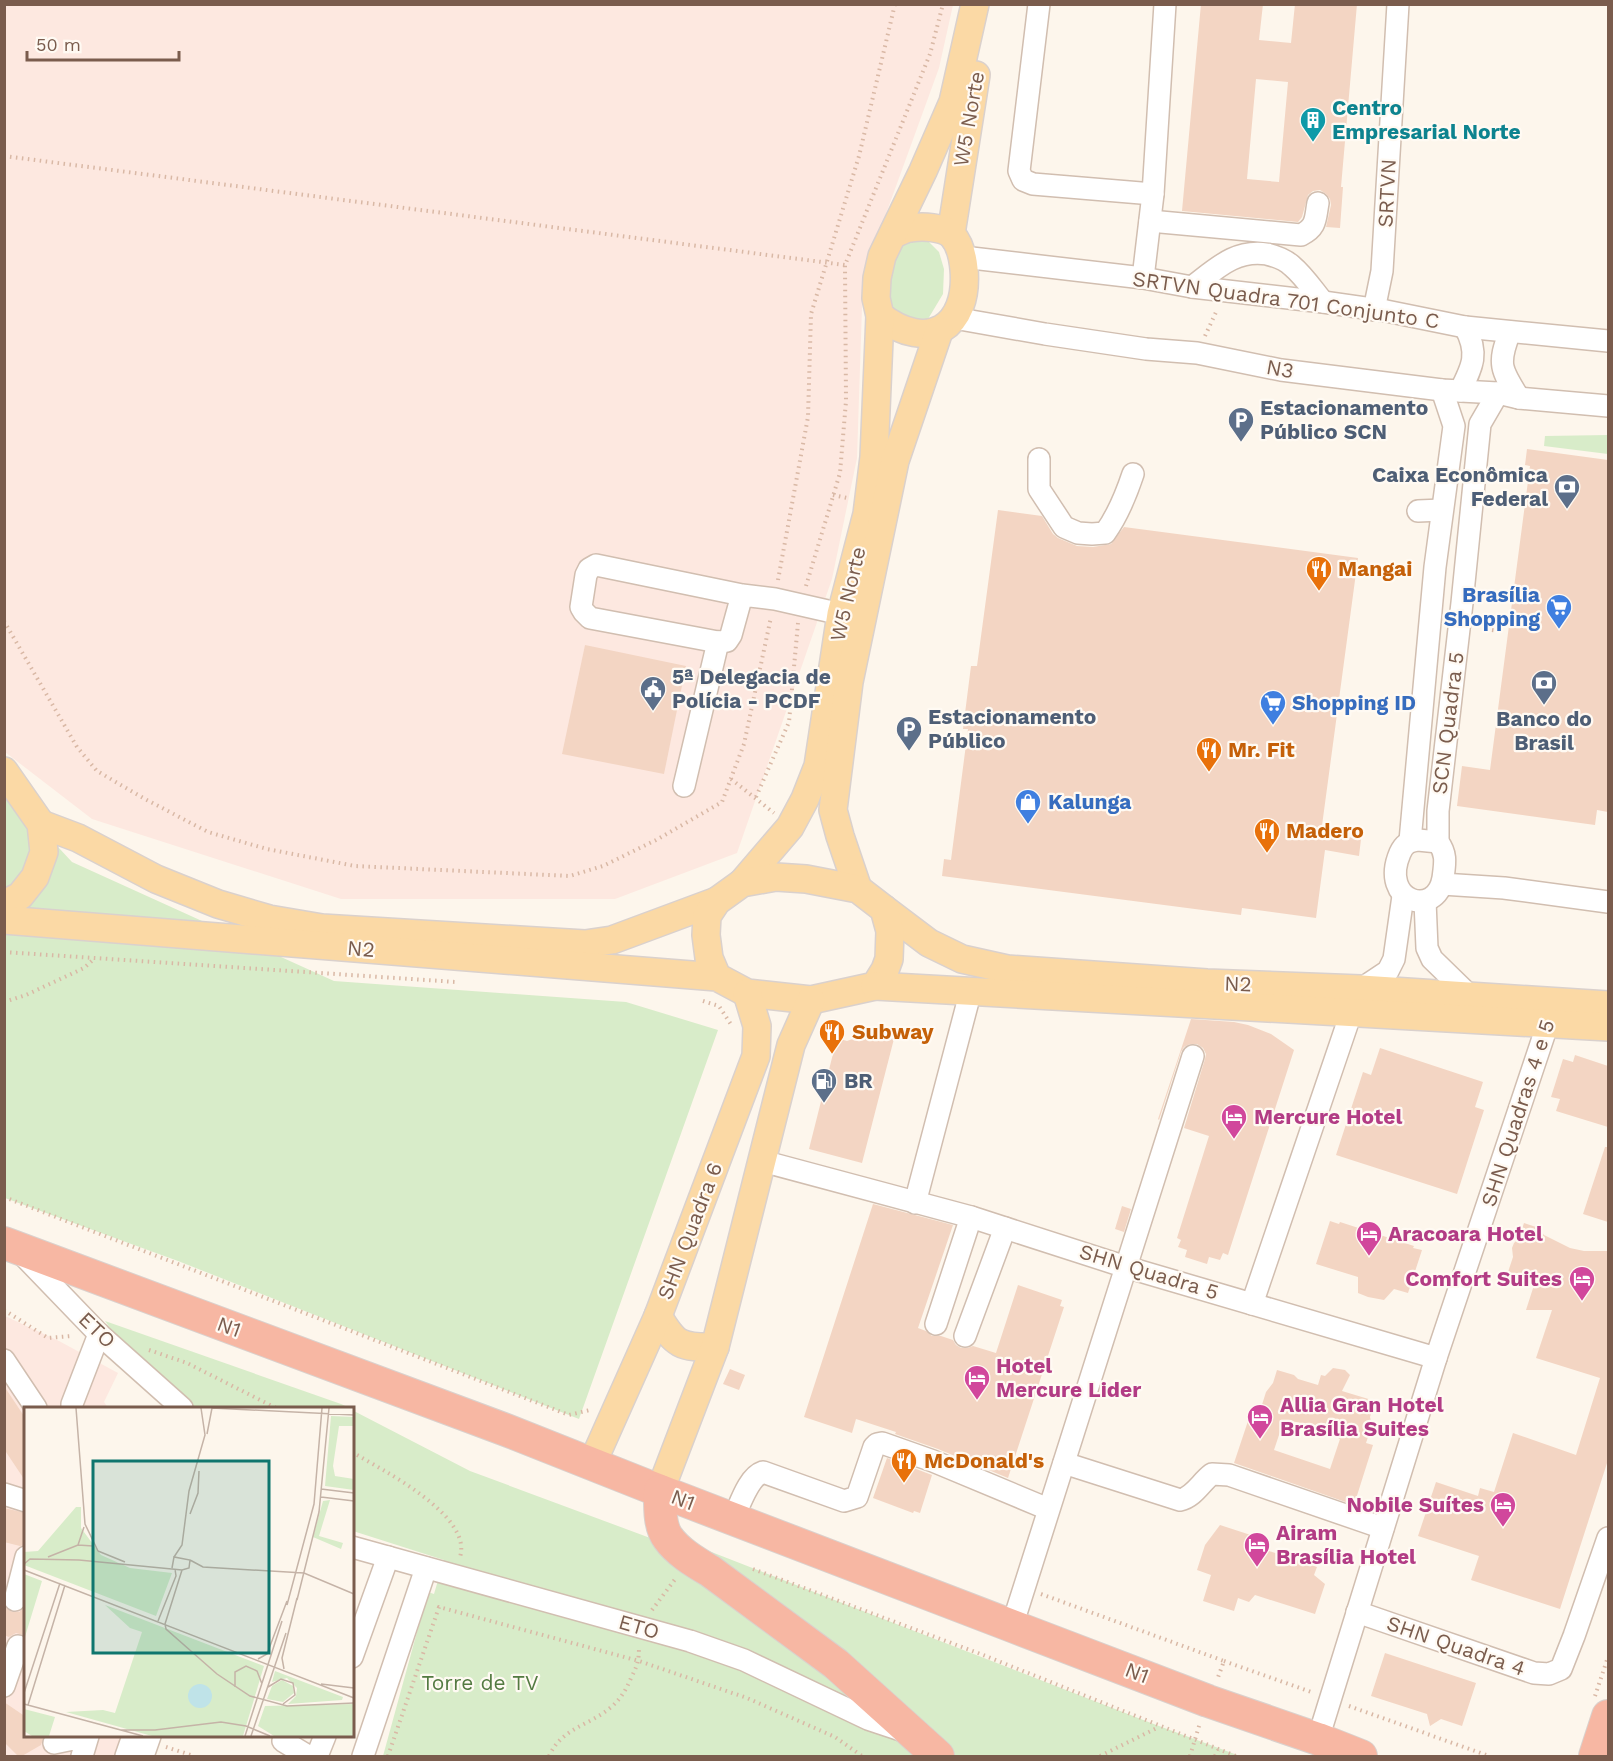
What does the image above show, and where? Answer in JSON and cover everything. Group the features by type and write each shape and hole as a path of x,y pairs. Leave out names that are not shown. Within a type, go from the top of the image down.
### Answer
{"highway":[{"name":"N1","path":"10,1246 592,1464 1208,1701 1361,1756"},
{"path":"660,1491 661,1518 667,1537 689,1558 836,1664 938,1756"},
{"path":"1595,1756 1608,1716"}],"main road":[{"path":"894,234 910,228 940,229 951,234 956,242 963,257 965,280 963,298 946,325 917,333 906,332 880,316 876,298 882,256 894,234 952,102 975,4"},
{"name":"W5 Norte","path":"951,234 972,94 992,4"},
{"name":"W5 Norte","path":"742,883 790,827 805,799 818,766 841,614 867,514 874,457 880,316"},
{"name":"W5 Norte","path":"858,889 833,810 849,682 895,461 946,325"},
{"path":"4,904 20,896 35,877 44,852 41,824 9,782"},
{"name":"N2","path":"41,824 78,838 156,879 218,904 269,919 321,928 585,944 612,940 717,901"},
{"path":"776,877 806,879 858,889 884,909 890,932 889,959 885,970 874,986 811,1000 747,993 717,977 709,958 706,936 707,916 717,901 742,883 776,877"},
{"name":"N2","path":"884,909 928,942 962,958 1006,969 1206,983 1356,1001 1470,996 1608,1027"},
{"name":"N2","path":"4,920 717,977"},
{"name":"N2","path":"874,986 1356,1001 1551,1013 1608,1005"},
{"name":"SHN Quadra 6","path":"592,1464 658,1316 756,1056 757,1026 747,993"},
{"path":"660,1491 715,1347 791,1045 811,1000"},
{"path":"658,1316 677,1342 696,1348 715,1347"}],"street":[{"path":"1040,4 1020,171 1023,180 1033,184 1153,194"},
{"path":"1150,279 1159,271 1157,221 1153,194 1165,4"},
{"name":"SRTVN","path":"1374,310 1382,271 1398,4"},
{"path":"1157,221 1301,235 1315,224 1318,203"},
{"path":"1192,286 1234,257 1259,253 1274,256 1291,264 1323,302"},
{"name":"SRTVN Quadra 701 Conjunto C","path":"963,257 1323,302 1465,327 1608,341"},
{"name":"N3","path":"946,325 1197,353 1281,370 1451,391 1498,393 1520,398 1608,406"},
{"path":"1410,841 1435,567 1454,426 1451,391 1471,371 1474,357 1471,339 1465,327"},
{"path":"1510,332 1501,358 1505,376 1520,398"},
{"name":"SCN Quadra 5","path":"1438,842 1438,811 1480,423 1498,393"},
{"path":"1039,459 1039,489 1064,527 1078,533 1105,533 1113,522 1133,474"},
{"path":"1418,511 1442,510"},
{"path":"742,595 731,635 727,641 718,642 590,618 581,607 586,575 589,568 596,565 841,614"},
{"path":"684,786 718,642"},
{"path":"1410,841 1438,842 1444,850 1445,865 1442,884 1437,893 1425,901 1403,896 1396,885 1396,862 1403,847 1410,841"},
{"path":"1442,884 1504,888 1608,902"},
{"path":"1252,1304 1356,1001 1388,971 1394,959 1403,896"},
{"path":"1425,901 1426,948 1432,959 1470,996"},
{"path":"915,1203 971,990"},
{"name":"SHN Quadras 4 e 5","path":"1317,1739 1436,1358 1551,1013"},
{"path":"1012,1626 1193,1056"},
{"name":"SHN Quadra 5","path":"762,1161 971,1217 1126,1267 1436,1358"},
{"path":"936,1324 971,1217"},
{"path":"965,1336 1005,1228"},
{"name":"ETO","path":"10,1246 99,1334 181,1407"},
{"path":"72,1407 99,1334"},
{"path":"4,1360 12,1392 34,1407"},
{"path":"733,1519 752,1479 763,1472 844,1501 857,1497 874,1448 877,1444 882,1443 933,1461 1048,1509"},
{"path":"1064,1462 1180,1500 1193,1493 1212,1474 1229,1474 1383,1528"},
{"path":"4,1494 24,1500"},
{"name":"SHN Quadra 4","path":"1357,1612 1534,1673 1549,1674 1561,1669 1608,1538"},
{"name":"ETO","path":"354,1547 690,1641 744,1660 868,1719 916,1735"},
{"path":"354,1651 388,1557"},
{"path":"15,1600 24,1565"},
{"path":"363,1756 426,1568"},
{"path":"11,1679 18,1646"},
{"path":"54,1743 83,1737"},
{"path":"81,1756 88,1737"},
{"path":"285,1737 283,1741 308,1756"},
{"path":"317,1756 325,1737"},
{"path":"126,1756 143,1742"}],"path":[{"path":"756,798 789,722 800,605 840,473 846,401 845,266 930,54 943,4"},
{"path":"4,156 845,266"},
{"path":"1492,630 1499,631"},
{"path":"731,779 790,827"},
{"path":"4,952 460,982"},
{"path":"4,1002 26,995 84,968 95,958"},
{"path":"693,1000 719,1006 734,1030 735,1040 756,1047"},
{"path":"4,1197 569,1415 590,1410 606,1392 622,1396"},
{"path":"549,1756 567,1733 609,1708 626,1691 639,1661 638,1638 645,1620 689,1558"},
{"path":"749,1568 978,1653 1236,1756"},
{"path":"388,1756 439,1607 639,1661 747,1698 835,1737 862,1756"},
{"path":"1224,1661 1490,1756"},
{"path":"1100,1756 1160,1726"},
{"path":"143,1742 194,1756"},
{"path":"1215,1756 1218,1750"}],"shaded area":[{"path":"4,5 953,5 939,68 863,277 857,458 832,579 737,853 615,899 341,899 92,819 5,752"},
{"path":"5,1316 59,1341 118,1373 104,1402 107,1407 24,1407 24,1737 147,1737 140,1756 5,1756"}],"green space":[{"path":"911,240 928,241 939,252 944,269 943,294 928,319 912,327 884,303 892,255"},
{"path":"1608,435 1608,454 1544,446 1545,436"},
{"path":"4,789 72,862 334,981 626,1002 718,1030 579,1419 178,1261 5,1198"},
{"path":"105,1321 348,1407 195,1407 125,1349"},
{"name":"Torre de TV","path":"354,1411 470,1471 704,1558 673,1537 1240,1756 383,1756 428,1592 434,1594 444,1560 354,1531"}],"building":[{"name":"Centro Empresarial Norte","path":"1201,4 1263,4 1259,40 1291,43 1295,4 1357,4 1341,187 1343,187 1340,228 1326,227 1331,205 1330,199 1320,190 1308,195 1302,217 1298,222 1182,211","holes":["1256,79 1288,82 1279,182 1247,179"]},
{"name":"Brasília Shopping","path":"1527,449 1608,460 1608,812 1597,810 1595,825 1457,806 1462,766 1490,770 1530,466 1525,465"},
{"path":"998,510 1042,516 1053,534 1077,546 1093,547 1111,544 1124,527 1358,558 1321,833 1361,839 1359,856 1325,850 1316,918 1242,908 1241,915 942,876 944,859 951,860 968,729 963,729 971,666 977,666"},
{"name":"5ª Delegacia de Polícia - PCDF","path":"585,645 686,666 664,774 562,754"},
{"name":"Mercure Hotel","path":"1191,1019 1248,1025 1271,1034 1294,1050 1228,1255 1223,1253 1220,1260 1209,1257 1207,1264 1185,1257 1187,1250 1178,1247 1181,1240 1177,1238 1209,1136 1184,1128 1206,1054 1197,1044 1184,1047 1181,1052 1158,1119"},
{"path":"883,1028 896,1031 862,1163 809,1149 837,1038 847,1041"},
{"path":"1380,1048 1483,1082 1475,1107 1484,1110 1457,1194 1336,1155 1363,1072 1371,1075"},
{"path":"1575,1055 1608,1066 1608,1127 1556,1111 1560,1099 1551,1097 1563,1059 1573,1062"},
{"path":"1605,1147 1608,1147 1608,1222 1583,1214"},
{"path":"873,1204 953,1225 918,1328 932,1336 953,1340 961,1348 973,1346 996,1353 1018,1285 1062,1300 1060,1306 1064,1307 1008,1478 895,1434 896,1432 856,1419 852,1433 804,1417"},
{"path":"1122,1206 1131,1209 1124,1232 1115,1229"},
{"name":"Aracoara Hotel","path":"1330,1221 1339,1224 1340,1222 1422,1250 1408,1293 1394,1289 1384,1300 1368,1297 1358,1293 1358,1277 1316,1264"},
{"name":"Nobile Suítes","path":"1524,1223 1539,1228 1544,1235 1570,1248 1584,1251 1608,1251 1608,1460 1560,1609 1471,1580 1479,1556 1418,1536 1436,1482 1478,1496 1480,1488 1494,1492 1513,1433 1576,1455 1600,1378 1536,1358 1552,1310 1526,1310 1535,1282 1508,1272 1513,1257 1512,1248 1519,1238"},
{"name":"Allia Gran Hotel Brasília Suites","path":"1333,1368 1345,1370 1350,1375 1342,1391 1375,1401 1370,1417 1372,1425 1366,1443 1373,1445 1354,1505 1234,1463 1253,1406 1261,1408 1277,1370 1318,1385 1321,1375 1325,1376","holes":["1284,1420 1308,1424 1340,1439 1330,1469 1274,1450"]},
{"path":"730,1369 745,1375 739,1390 723,1384"},
{"path":"4,1386 24,1416 24,1479 4,1449"},
{"name":"McDonald's","path":"887,1458 932,1475 920,1513 914,1511 913,1513 873,1498"},
{"path":"4,1508 24,1513 24,1545 4,1542"},
{"name":"Airam Brasília Hotel","path":"1220,1525 1269,1541 1266,1550 1317,1567 1314,1575 1325,1584 1315,1614 1255,1595 1249,1602 1238,1598 1234,1611 1203,1601 1211,1575 1197,1570 1205,1545"},
{"path":"4,1607 12,1612 19,1612 24,1608 24,1635 16,1633 9,1637 4,1635"},
{"path":"1385,1653 1476,1683 1462,1726 1441,1719 1430,1726 1427,1714 1371,1696"},
{"path":"4,1702 24,1716 24,1737 44,1737 41,1745 22,1756 18,1756 4,1742"}],"place":[{"name":"Centro Empresarial Norte","path":"1313,143"},
{"name":"Estacionamento Público SCN","path":"1241,443"},
{"name":"Caixa Econômica Federal","path":"1567,510"},
{"name":"Mangai","path":"1319,592"},
{"name":"Brasília Shopping","path":"1559,630"},
{"name":"Banco do Brasil","path":"1544,706"},
{"name":"5ª Delegacia de Polícia - PCDF","path":"653,712"},
{"name":"Shopping ID","path":"1273,726"},
{"name":"Estacionamento Público","path":"909,752"},
{"name":"Mr. Fit","path":"1209,773"},
{"name":"Kalunga","path":"1028,825"},
{"name":"Madero","path":"1267,854"},
{"name":"Subway","path":"832,1055"},
{"name":"BR","path":"824,1104"},
{"name":"Mercure Hotel","path":"1234,1140"},
{"name":"Aracoara Hotel","path":"1369,1257"},
{"name":"Comfort Suites","path":"1582,1302"},
{"name":"Hotel Mercure Lider","path":"977,1401"},
{"name":"Allia Gran Hotel Brasília Suites","path":"1260,1440"},
{"name":"McDonald's","path":"904,1484"},
{"name":"Nobile Suítes","path":"1503,1528"},
{"name":"Airam Brasília Hotel","path":"1257,1568"}]}
